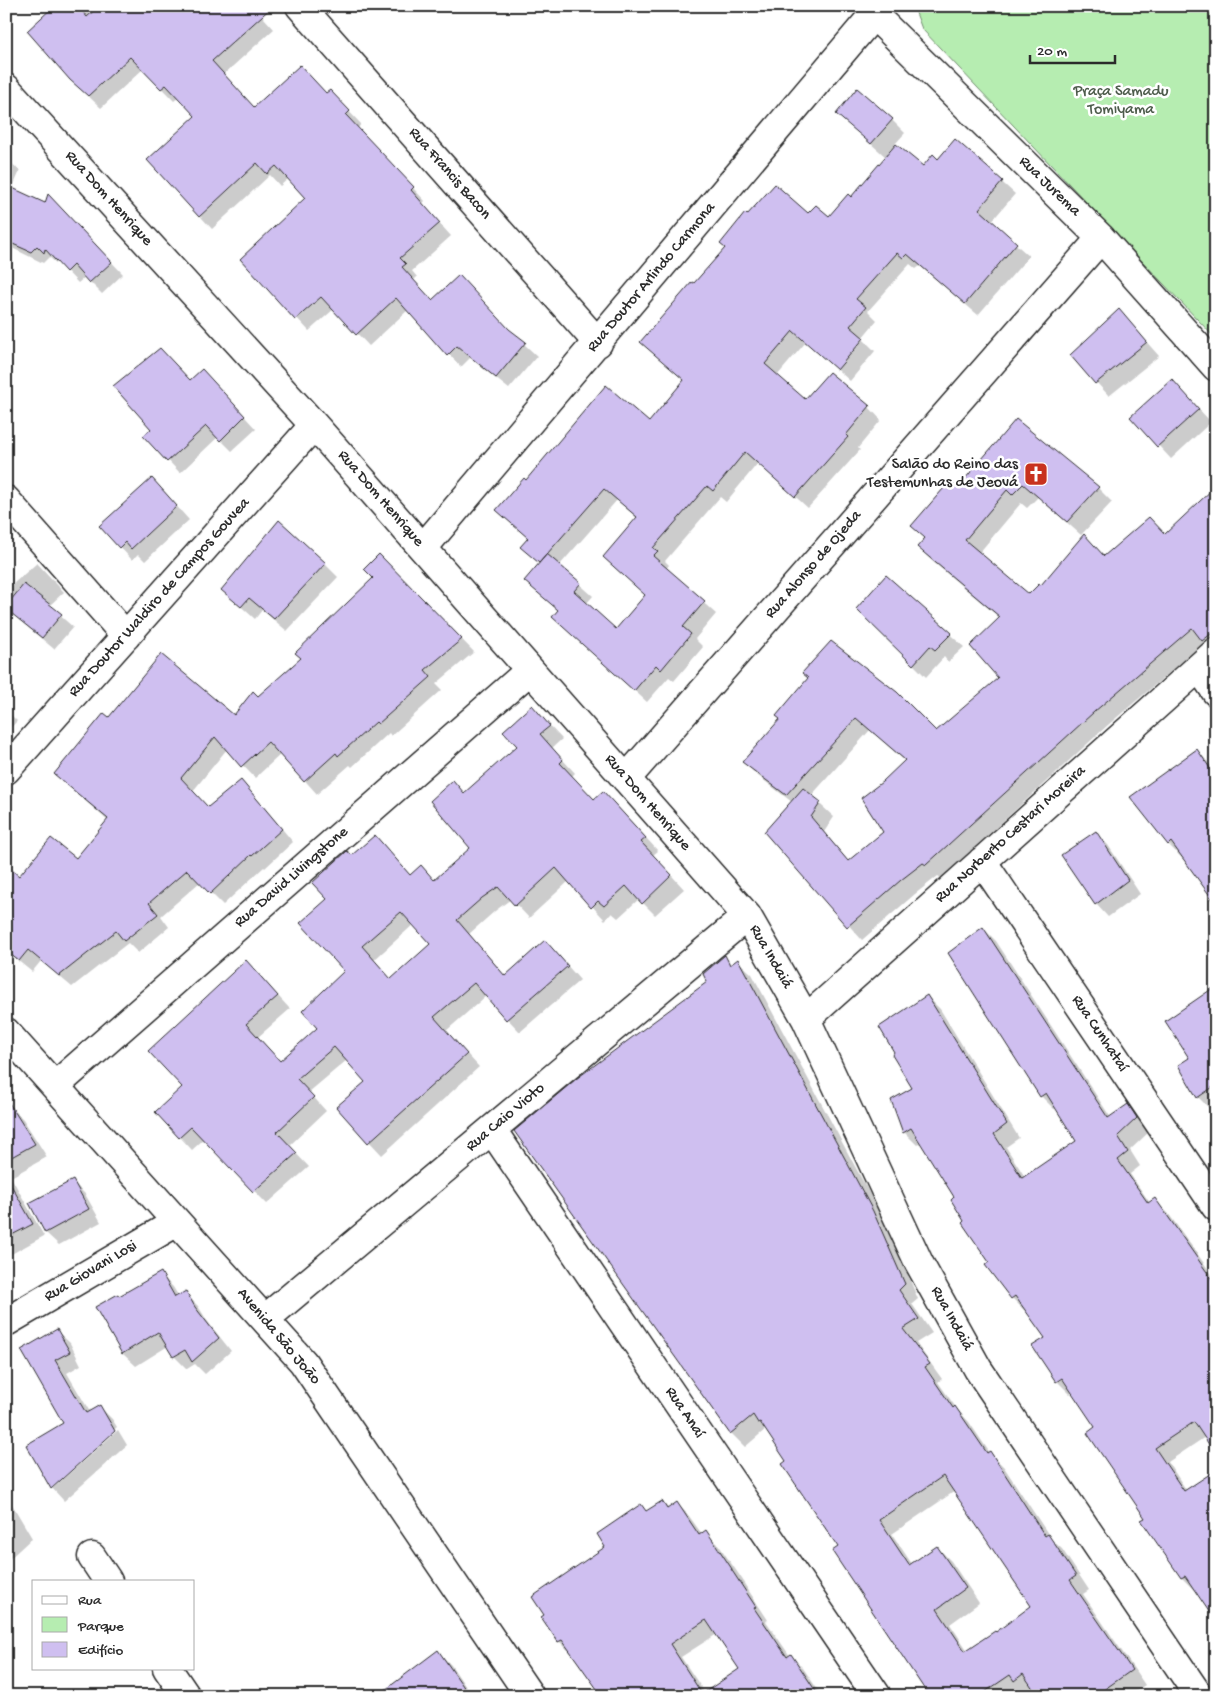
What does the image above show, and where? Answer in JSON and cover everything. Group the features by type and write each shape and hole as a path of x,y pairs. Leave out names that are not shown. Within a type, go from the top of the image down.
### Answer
{"street":[{"name":"Rua Francis Bacon","path":"300,6 598,343"},
{"name":"Rua Doutor Arlindo Carmona","path":"423,548 877,11"},
{"name":"Rua Jurema","path":"877,11 1101,238 1216,367"},
{"name":"Rua Dom Henrique","path":"6,88 314,425 747,916"},
{"name":"Rua Alonso de Ojeda","path":"626,779 1101,238"},
{"name":"Rua Doutor Waldiro de Campos Gouvea","path":"6,770 314,425"},
{"path":"6,500 126,636"},
{"path":"1207,659 1216,692"},
{"name":"Rua Norberto Cestari Moreira","path":"806,1019 1207,659"},
{"name":"Rua David Livingstone","path":"55,1086 530,670"},
{"name":"Rua Cunhataí","path":"982,861 1216,1207"},
{"name":"Rua Indaiá","path":"747,916 806,1019 920,1263 978,1368 1202,1693"},
{"name":"Rua Caio Vioto","path":"265,1319 747,916"},
{"name":"Avenida São João","path":"6,1032 303,1362 530,1696"},
{"name":"Rua Anaí","path":"492,1130 876,1696"},
{"name":"Rua Giovani Losi","path":"6,1322 177,1222"},
{"path":"92,1557 107,1580"},
{"path":"168,1670 186,1696"}],"green space":[{"name":"Praça Samadu Tomiyama","path":"918,6 1216,6 1216,339 922,29 916,13"}],"building":[{"path":"54,6 78,6 87,17 99,6 273,6 212,61 254,107 300,65 326,93 330,90 350,111 346,115 414,187 411,190 440,223 400,258 406,264 402,267 432,300 459,275 509,329 526,342 496,378 457,346 447,356 396,298 356,335 321,297 295,320 240,259 305,198 276,166 267,174 257,163 199,217 147,160 195,116 166,85 161,89 130,57 88,96 70,80 27,31"},
{"path":"857,88 893,119 871,144 836,114"},
{"path":"955,139 1003,181 979,209 1017,243 965,304 907,254 903,258 897,253 856,299 866,307 850,326 864,338 837,370 793,331 765,364 805,399 829,372 870,406 846,435 848,437 795,497 745,452 713,491 707,486 653,548 658,551 653,556 705,601 683,627 691,634 661,670 656,665 634,691 552,617 558,610 524,581 547,554 539,563 520,547 528,538 496,510 524,478 526,480 606,385 649,422 684,380 640,342 692,282 694,283 725,248 720,244 745,213 747,215 775,184 808,213 816,205 829,216 848,194 851,197 896,144 923,166 933,154 938,159","holes":["604,489 637,517 603,557 645,595 616,629 574,591 581,583 547,554"]},
{"path":"6,185 45,203 48,194 112,262 89,283 73,265 66,272 45,249 44,253 37,246 31,252 6,241"},
{"path":"1119,309 1147,342 1095,384 1070,355"},
{"path":"160,348 190,380 202,369 245,416 220,441 206,426 167,462 143,436 151,429 113,386"},
{"path":"1172,379 1199,409 1157,447 1130,417"},
{"path":"1016,419 1099,487 1067,522 1023,484 1012,495 1007,490 965,540 1029,594 1039,584 1041,585 1084,534 1104,556 1149,517 1165,534 1216,486 1216,630 1202,641 1192,628 1094,712 926,865 923,863 901,880 847,927 764,832 803,788 821,802 811,817 848,861 883,832 861,798 882,782 905,760 856,718 786,795 742,762 780,719 776,716 808,678 802,673 831,641 897,692 936,731 998,678 970,646 1000,617 917,547 925,538 911,526 950,481 958,487"},
{"path":"152,478 177,506 131,549 125,542 119,548 99,526"},
{"path":"279,520 326,563 274,619 249,598 241,607 221,590"},
{"path":"379,554 462,639 425,670 431,677 378,724 376,722 338,756 336,753 304,782 268,742 241,767 215,737 181,778 208,807 241,780 282,829 210,894 187,870 149,903 158,914 124,941 116,931 59,976 28,950 19,961 6,951 6,865 19,876 51,838 76,858 108,819 54,774 104,713 109,717 161,654 234,715 253,691 258,696 301,658 295,653 373,578 364,569"},
{"path":"886,575 952,633 935,650 930,646 913,665 856,609"},
{"path":"24,584 62,614 42,638 6,609 6,606"},
{"path":"532,705 550,726 540,734 563,760 560,763 594,799 603,791 646,838 641,842 672,875 642,904 626,886 604,906 598,901 591,908 556,868 515,906 498,887 482,898 457,920 505,976 545,940 568,966 506,1020 474,983 434,1017 467,1054 368,1143 336,1107 365,1082 334,1047 297,1079 314,1097 277,1132 297,1153 253,1192 191,1127 179,1138 155,1112 182,1087 148,1051 246,960 278,996 246,1024 280,1061 317,1028 302,1011 344,971 300,923 327,899 312,883 347,851 352,855 375,835 410,875 421,865 434,880 470,848 430,801 453,780 464,793 517,746 503,731","holes":["401,912 430,944 391,979 362,946"]},
{"path":"1197,749 1216,777 1216,904 1171,842 1168,845 1130,797"},
{"path":"1096,831 1128,880 1095,905 1061,855"},
{"path":"983,927 1108,1118 1128,1104 1137,1118 1118,1136 1128,1152 1118,1160 1148,1203 1155,1198 1216,1285 1216,1455 1194,1422 1155,1448 1184,1491 1216,1470 1216,1622 1185,1576 1181,1578 1141,1520 1145,1518 1087,1433 1095,1427 1062,1378 1056,1382 1032,1346 1045,1338 1015,1296 1011,1299 985,1265 989,1262 962,1223 964,1221 951,1200 954,1197 911,1128 903,1133 891,1100 912,1088 892,1055 894,1052 879,1027 927,995 1007,1124 994,1134 1022,1178 1076,1141 1046,1093 1040,1097 948,953"},
{"path":"725,955 730,965 738,959 873,1211 905,1284 899,1290 919,1319 903,1329 930,1364 925,1367 953,1408 955,1406 987,1453 990,1451 1045,1536 1048,1534 1076,1576 1070,1580 1132,1670 1095,1696 1038,1696 1023,1674 1014,1681 1010,1675 979,1696 929,1696 832,1551 838,1547 782,1464 786,1461 760,1422 758,1423 753,1415 730,1434 514,1131 576,1079 707,982 703,974","holes":["943,1476 1031,1606 996,1632 965,1651 937,1609 966,1588 937,1546 909,1565 879,1520"]},
{"path":"1216,986 1216,1085 1197,1098 1178,1065 1189,1058 1165,1021"},
{"path":"6,1098 35,1144 6,1160"},
{"path":"6,1176 33,1224 6,1238"},
{"path":"73,1180 89,1209 45,1233 29,1203"},
{"path":"161,1272 175,1297 186,1291 195,1307 219,1338 192,1362 185,1350 173,1357 158,1332 122,1354 95,1307 118,1294 119,1296"},
{"path":"57,1329 70,1352 55,1360 86,1413 100,1405 115,1431 51,1489 26,1445 63,1423 21,1350"},
{"path":"662,1501 667,1509 677,1502 699,1535 706,1530 787,1657 791,1654 819,1696 602,1696 562,1640 558,1642 541,1617 544,1615 532,1597 605,1547 597,1534 641,1504 646,1511","holes":["706,1620 739,1669 702,1694 670,1644"]},
{"path":"438,1650 470,1696 377,1696"}],"place":[{"name":"Salão do Reino das Testemunhas de Jeová","path":"1036,474"}]}
